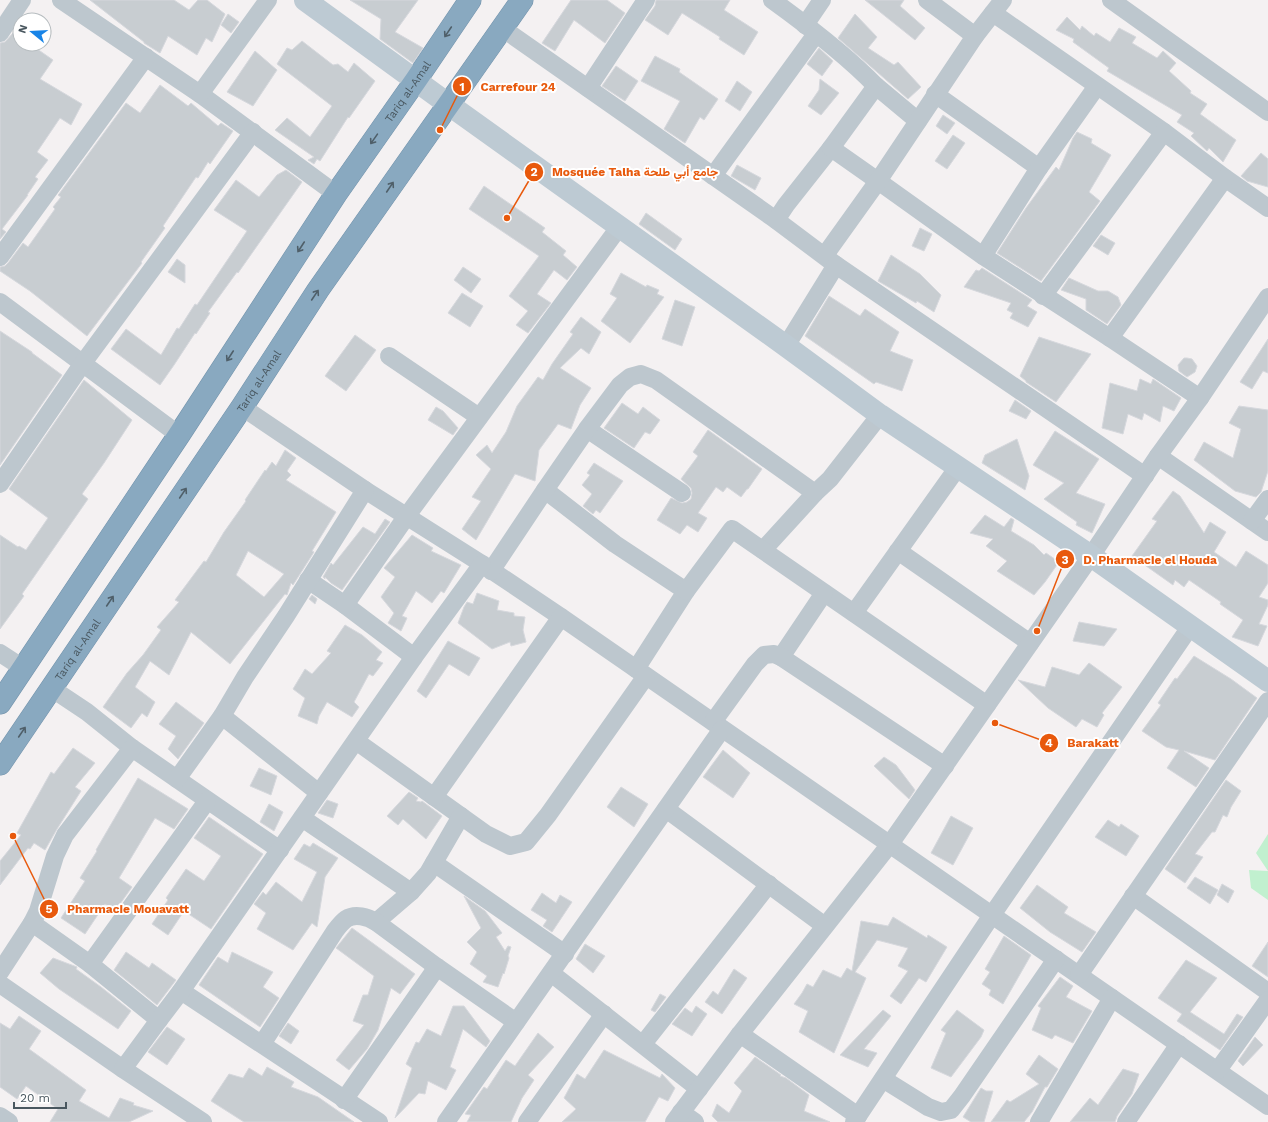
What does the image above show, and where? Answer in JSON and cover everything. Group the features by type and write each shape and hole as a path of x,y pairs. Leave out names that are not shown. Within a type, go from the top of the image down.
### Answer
{"highway":[{"name":"Tariq al-Amal","path":"0,703 179,435 336,194 470,0"},
{"name":"Tariq al-Amal","path":"0,764 242,407 310,303 522,0"}],"main road":[{"path":"319,4 448,104 620,226 880,415 1091,556 1268,681"}],"street":[{"path":"0,33 22,0"},
{"path":"61,0 200,94 336,194"},
{"path":"200,94 268,0"},
{"path":"588,88 646,0"},
{"path":"772,0 857,67 876,86 918,121"},
{"path":"713,176 811,30 822,0"},
{"path":"927,0 975,36"},
{"path":"1111,0 1268,112"},
{"path":"786,346 831,260 878,181 935,94 975,36 998,6 1097,86 1164,132 1268,208"},
{"path":"502,28 831,260 1145,476"},
{"path":"0,257 146,57"},
{"path":"776,220 876,86"},
{"path":"983,256 1039,168 1097,86"},
{"path":"935,94 1039,168"},
{"path":"0,484 83,363 253,132"},
{"path":"1043,296 1164,132"},
{"path":"831,148 983,256 1200,398"},
{"path":"1110,338 1225,178"},
{"path":"345,605 406,517 620,226"},
{"path":"684,1119 699,1088 890,844 1006,680 1268,297"},
{"path":"0,302 179,435"},
{"path":"389,356 479,417"},
{"path":"123,1069 181,991 414,657 487,567 545,490 620,385 630,377 641,374 656,380 815,493"},
{"path":"242,407 406,517 487,567 561,617 1268,1106"},
{"path":"764,550 815,493 830,479 880,415"},
{"path":"588,429 682,493"},
{"path":"1158,456 1268,532"},
{"path":"854,613 958,467"},
{"path":"177,779 222,716 245,677 286,616 365,490"},
{"path":"545,490 615,544 686,591"},
{"path":"1252,521 1268,499"},
{"path":"356,742 486,834 510,846 526,842 548,815 641,673 686,591 732,530 764,550 987,705"},
{"path":"898,551 1030,643"},
{"path":"308,580 345,605 414,657"},
{"path":"781,657 824,593"},
{"path":"434,797 561,617"},
{"path":"740,1034 856,1119 992,915 1190,627"},
{"path":"0,653 23,668"},
{"path":"446,1122 666,809 755,664 764,655 774,654 781,657 944,766"},
{"path":"51,688 87,712 132,748 280,850"},
{"path":"1079,975 1268,701"},
{"path":"222,716 319,793"},
{"path":"0,972 38,912 53,862 65,835 132,748"},
{"path":"90,964 208,800"},
{"path":"666,809 825,926"},
{"path":"376,922 411,892 428,873 462,816"},
{"path":"302,818 411,892"},
{"path":"434,864 564,954"},
{"path":"643,1044 769,884"},
{"path":"1133,896 1268,992"},
{"path":"262,1044 335,931 347,918 365,916 376,922 516,1022"},
{"path":"32,923 90,964 158,1020"},
{"path":"883,1078 928,1106 941,1112 952,1110 1056,959"},
{"path":"344,1100 437,967"},
{"path":"551,973 699,1088"},
{"path":"0,984 203,1122"},
{"path":"181,991 379,1122"},
{"path":"1039,1122 1112,998"},
{"path":"1218,1070 1268,1000"},
{"path":"527,1122 604,1014"},
{"path":"1126,1122 1179,1044"},
{"path":"0,1116 9,1122"}],"green space":[{"path":"1268,834 1268,871 1256,853"},
{"path":"1249,870 1268,871 1268,900 1251,888"}],"building":[{"path":"90,0 174,0 189,10 198,0 207,0 225,14 212,42 206,38 197,55 168,36 160,53 144,43"},
{"path":"350,0 418,0 395,32 423,48 413,63 380,39 381,19"},
{"path":"571,0 607,0 625,13 605,43 574,20 555,51 542,43"},
{"path":"656,0 730,0 724,10 758,32 744,55 719,39 720,37 682,13 668,35 645,20 655,6"},
{"path":"865,0 904,0 900,6 925,28 915,40"},
{"path":"228,14 239,22 231,33 221,25"},
{"path":"855,14 877,37 868,48 894,65 898,62 921,87 908,99 838,38"},
{"path":"1067,17 1080,30 1082,26 1094,36 1096,33 1110,42 1119,28 1136,37 1132,43 1157,58 1163,51 1176,63 1169,71 1191,91 1190,93 1207,104 1200,114 1236,140 1223,162 1209,148 1207,151 1191,136 1194,133 1177,122 1182,115 1107,71 1109,68 1073,42 1074,39 1056,30"},
{"path":"12,34 12,52 42,52 53,60 40,79 82,104 71,125 60,118 37,152 48,160 35,177 38,179 28,195 2,229 6,232 0,239 0,43 5,42"},
{"path":"302,41 333,65 338,64 348,72 354,63 375,81 349,118 348,117 320,161 317,159 314,164 308,160 314,157 275,130 287,118 310,137 332,106 277,64 287,48 292,50"},
{"path":"819,48 833,61 822,76 807,64"},
{"path":"255,51 277,70 253,106 227,92"},
{"path":"655,56 680,69 679,72 718,99 704,120 700,117 685,143 664,129 680,101 641,81"},
{"path":"616,66 638,81 625,101 602,86"},
{"path":"820,79 839,93 821,115 808,106 819,90"},
{"path":"737,81 752,92 740,111 725,101"},
{"path":"160,85 188,106 191,103 218,126 221,123 233,131 210,164 208,162 198,178 196,177 163,226 165,228 141,262 142,263 87,336 30,291 0,271 0,267 5,266 8,263 23,243 28,247 55,209 53,207 61,197 58,195 126,103 140,113"},
{"path":"943,115 955,123 947,134 936,126"},
{"path":"1077,132 1092,139 1091,143 1111,155 1089,192 1100,201 1041,281 997,253 1026,208 1056,167 1059,170"},
{"path":"953,135 965,143 947,169 935,161"},
{"path":"1261,153 1268,159 1268,187 1247,181 1241,176"},
{"path":"737,165 761,178 755,190 731,176"},
{"path":"286,170 302,182 238,273 237,272 208,312 210,313 160,385 111,349 126,329 161,355 177,328 179,329 195,304 197,305 247,231 214,210 236,180 259,197 277,175"},
{"path":"484,186 545,228 542,232 566,251 563,255 577,267 567,280 554,270 537,294 551,303 528,333 516,325 528,311 509,296 539,256 469,209"},
{"path":"646,213 682,239 675,250 639,224"},
{"path":"920,228 932,234 924,251 912,246"},
{"path":"1101,235 1115,243 1108,255 1093,246"},
{"path":"891,255 920,274 941,295 934,312 917,301 916,303 878,281"},
{"path":"177,259 185,265 185,283 168,272"},
{"path":"463,267 481,279 471,293 454,280"},
{"path":"982,268 1032,300 1027,306 1037,312 1028,327 1010,318 1013,313 1007,310 1011,303 964,287 976,270 979,271"},
{"path":"621,273 646,287 647,285 659,290 657,294 664,297 630,343 601,321 617,298 610,294"},
{"path":"1069,278 1098,291 1108,291 1118,297 1121,305 1107,324 1086,310 1086,299 1061,290"},
{"path":"462,293 483,306 470,327 448,313"},
{"path":"829,296 860,316 865,309 899,332 890,351 913,360 902,391 876,382 874,384 805,336"},
{"path":"675,300 695,307 682,346 662,339"},
{"path":"581,317 601,332 589,354 581,348 560,368 591,388 580,405 571,429 558,424 539,450 535,481 515,474 476,540 462,529 481,501 472,497 491,469 476,455 487,445 492,453 506,432 517,406 538,377 543,380 552,364 573,334 570,332"},
{"path":"0,331 32,352 62,375 0,465"},
{"path":"355,335 376,350 346,391 325,376"},
{"path":"1039,337 1091,354 1056,402 1026,382 1020,376"},
{"path":"1268,339 1268,373 1263,371 1252,389 1240,382"},
{"path":"1184,358 1192,359 1197,366 1195,372 1187,377 1179,371 1178,365"},
{"path":"1140,379 1151,384 1153,379 1181,398 1174,411 1163,406 1160,422 1144,413 1142,420 1128,414 1123,434 1102,428 1110,383 1137,391"},
{"path":"84,380 132,420 82,494 88,499 22,594 24,596 0,629 0,535 18,547 19,546 26,550 48,518 9,489"},
{"path":"1015,400 1031,411 1026,419 1009,411"},
{"path":"622,403 638,414 643,407 660,420 650,434 645,432 634,448 604,428"},
{"path":"1239,406 1268,410 1268,471 1261,492 1256,497 1235,491 1194,460 1204,442 1233,458 1241,429 1229,423"},
{"path":"436,407 443,411 458,428 453,435 428,420"},
{"path":"708,430 762,469 741,497 727,487 723,492 716,487 698,513 707,518 698,532 687,525 680,534 657,520 671,498 682,503 691,499 691,488 681,479 698,456 693,452"},
{"path":"1055,431 1099,459 1076,493 1105,504 1092,533 1076,525 1077,522 1044,499 1064,483 1033,465"},
{"path":"1017,439 1029,476 1025,490 982,463 985,455"},
{"path":"285,450 296,458 287,471 291,475 286,480 336,512 312,551 314,552 293,585 291,583 287,595 285,594 230,664 191,632 169,675 150,661 135,687 155,702 147,717 142,713 131,728 103,707 127,673 143,655 161,630 157,627 179,602 175,600 204,561 206,562 265,470 266,471 272,462 276,466","holes":["248,551 284,574 264,597 236,575"]},
{"path":"594,463 623,481 600,513 596,510 593,514 583,506 592,494 582,485 590,475 587,473"},
{"path":"1173,491 1180,496 1204,533 1210,522 1226,532 1214,552 1236,567 1246,551 1268,565 1268,583 1259,597 1268,600 1268,605 1259,624 1267,626 1258,646 1232,637 1243,620 1220,604 1221,602 1189,580 1184,587 1175,580 1173,585 1132,556 1157,521 1152,519"},
{"path":"985,515 1004,527 1011,518 1014,520 1011,531 1034,545 1044,555 1046,553 1059,562 1034,595 997,571 1007,561 986,546 993,539 970,533"},
{"path":"385,519 390,522 342,590 323,577 331,563 333,565 363,527 375,534"},
{"path":"412,535 433,548 431,551 461,565 444,593 441,591 432,603 416,591 402,616 407,618 401,631 388,623 394,613 381,597 395,577 384,568"},
{"path":"477,593 499,601 497,610 514,613 514,616 525,617 523,630 526,642 511,646 510,642 492,649 458,623 467,602 473,604"},
{"path":"312,595 317,599 315,604 309,599"},
{"path":"1079,622 1117,629 1104,646 1073,641"},
{"path":"345,625 362,635 382,652 376,660 383,663 373,676 369,674 354,702 359,707 352,717 327,702 319,716 317,724 298,716 305,698 293,689 305,669 312,674 331,653 327,651"},
{"path":"448,641 480,658 469,676 449,664 426,698 417,691"},
{"path":"1194,656 1231,679 1257,698 1215,760 1184,751 1209,768 1196,787 1167,768 1179,750 1166,747 1142,731 1161,705 1158,703 1175,678 1177,679"},
{"path":"1089,663 1122,687 1102,713 1104,715 1097,727 1082,719 1076,727 1048,708 1018,680 1045,687 1052,667 1079,675"},
{"path":"176,702 204,723 178,759 168,749 176,736 159,724"},
{"path":"73,748 95,763 75,787 81,791 45,850 34,843 30,849 28,848 0,885 0,861 21,835 17,833 51,772 54,774"},
{"path":"723,750 750,773 733,798 703,777"},
{"path":"884,757 896,765 915,790 909,799 874,766"},
{"path":"259,768 277,776 271,795 250,786"},
{"path":"138,778 188,809 174,829 155,818 119,878 132,887 115,911 105,904 85,934 61,918 85,881 80,878"},
{"path":"1226,780 1241,791 1231,807 1227,817 1223,815 1215,832 1212,832 1195,854 1203,857 1185,883 1165,869"},
{"path":"621,787 648,804 634,827 607,807"},
{"path":"409,792 418,798 416,801 422,801 442,816 426,839 403,819 398,825 387,816"},
{"path":"327,800 338,804 333,818 318,813"},
{"path":"269,804 283,812 274,831 260,822"},
{"path":"951,816 973,828 953,865 931,853"},
{"path":"209,817 263,854 211,929 184,911 168,935 152,924 168,900 166,898 186,869 204,881 221,856 194,838"},
{"path":"1108,820 1119,827 1121,824 1139,836 1126,856 1095,837"},
{"path":"313,843 338,858 325,877 317,927 312,923 293,950 257,929 266,913 254,904 263,892 266,895 276,882 302,902 317,872 294,859 304,844 310,847"},
{"path":"1195,877 1218,890 1210,904 1187,888"},
{"path":"1222,884 1234,891 1228,903 1217,895"},
{"path":"1037,885 1068,907 1064,913 1096,932 1082,952 1050,932 1020,908"},
{"path":"542,893 556,903 560,895 572,902 552,932 543,926 547,920 531,910"},
{"path":"464,896 485,911 502,933 496,937 505,951 508,946 511,947 504,974 503,973 498,987 483,982 487,976 470,964 477,952 467,942 481,928"},
{"path":"893,917 927,938 928,935 947,947 926,982 919,978 901,1004 890,996 908,971 898,966 908,948 877,940 855,972 866,978 834,1053 799,1032 808,1011 794,1004 807,984 813,987 823,970 841,978 847,968 852,971 861,921 888,926"},
{"path":"352,928 415,974 400,994 391,988 378,1030 367,1049 349,1070 336,1060 364,1025 353,1021 363,995 368,995 374,976 336,948"},
{"path":"1004,936 1031,955 1003,1004 989,995 991,990 982,984 990,972 985,969"},
{"path":"1268,942 1268,977 1252,966"},
{"path":"585,944 605,956 593,973 576,959"},
{"path":"126,952 149,968 152,963 176,980 157,1005 114,970"},
{"path":"232,952 273,972 263,987 279,998 260,1027 199,985 218,957 228,963"},
{"path":"53,958 77,967 76,969 131,1011 118,1029 59,989 40,973"},
{"path":"1186,960 1217,978 1190,1012 1224,1034 1237,1014 1243,1017 1220,1050 1177,1021 1182,1014 1158,998"},
{"path":"734,969 747,978 722,1014 705,1002 713,991 718,995"},
{"path":"1060,977 1073,986 1066,997 1092,1011 1073,1043 1055,1035 1052,1039 1032,1030 1041,1008 1038,1006"},
{"path":"660,994 666,997 655,1012 651,1010"},
{"path":"453,1006 464,1006 490,1041 486,1047 463,1029 450,1067 456,1070 446,1090 428,1081 425,1094 419,1093 395,1118 412,1068 406,1064 416,1042 419,1043 427,1029 441,1036"},
{"path":"696,1006 707,1014 692,1036 672,1024 685,1008 692,1013"},
{"path":"883,1010 891,1016 864,1049 877,1053 868,1067 840,1055"},
{"path":"957,1010 984,1030 981,1037 951,1077 931,1068 946,1033 941,1030"},
{"path":"19,1016 41,1031 29,1049 86,1090 79,1101 109,1118 120,1098 134,1103 133,1105 153,1111 129,1122 50,1122 58,1109 26,1086 17,1099 0,1087 0,1023 10,1029"},
{"path":"288,1023 299,1031 291,1044 279,1036"},
{"path":"167,1027 185,1039 167,1065 148,1052"},
{"path":"538,1033 554,1047 528,1075 534,1080 522,1098 511,1122 467,1122 471,1115 465,1114 484,1087 487,1089 506,1060 515,1066"},
{"path":"1255,1037 1263,1045 1243,1066 1238,1061"},
{"path":"604,1050 660,1078 662,1074 675,1088 668,1101 659,1097 645,1122 562,1122 576,1109 564,1098 577,1074 585,1079"},
{"path":"1039,1055 1058,1069 1047,1087 1045,1087 1032,1112 1024,1122 991,1122 1007,1100 1010,1102 1039,1084 1026,1074"},
{"path":"755,1057 809,1095 804,1111 830,1122 718,1122 712,1116 717,1104 729,1113 742,1091 734,1083"},
{"path":"267,1067 294,1082 291,1087 318,1097 354,1122 244,1122 211,1101 229,1074 243,1078 249,1068 262,1076"},
{"path":"1123,1069 1139,1074 1132,1094 1117,1116 1115,1122 1070,1122 1090,1098 1098,1105"},
{"path":"981,1088 986,1091 993,1091 984,1122 971,1122 963,1117"}],"place":[{"name":"Carrefour 24","path":"440,130"},
{"name":"Mosquée Talha جامع أبي طلحة","path":"507,218"},
{"name":"D. Pharmacie el Houda","path":"1037,631"},
{"name":"Barakatt","path":"995,723"},
{"name":"Pharmacie Mouavatt","path":"13,836"}]}
